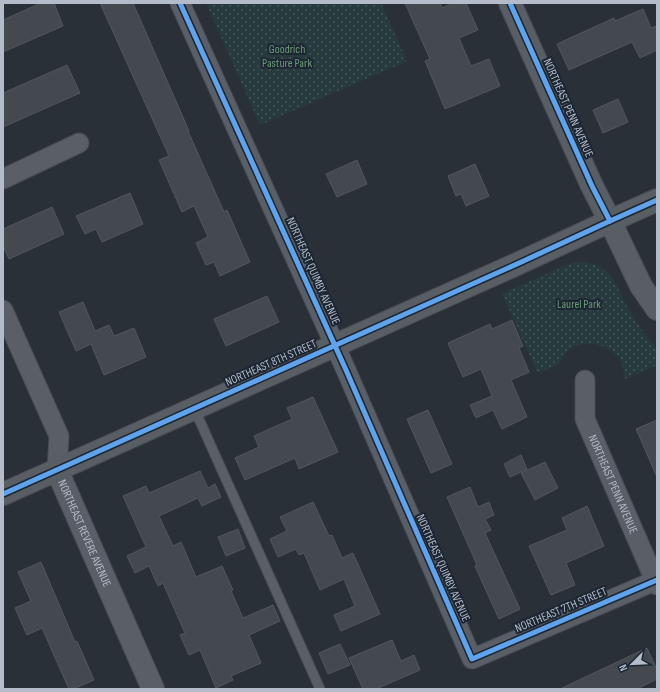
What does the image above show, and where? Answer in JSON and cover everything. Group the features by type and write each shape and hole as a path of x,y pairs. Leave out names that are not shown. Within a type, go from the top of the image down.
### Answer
{"main road":[{"name":"NORTHEAST PENN AVENUE","path":"510,3 592,186 641,286 657,309"},
{"name":"NORTHEAST 8TH STREET","path":"3,494 657,200"}],"street":[{"name":"NORTHEAST QUIMBY AVENUE","path":"180,3 335,345 472,659"},
{"path":"3,179 79,143"},
{"name":"NORTHEAST REVERE AVENUE","path":"3,310 59,436 57,470 153,689"},
{"name":"NORTHEAST PENN AVENUE","path":"585,380 585,419 656,582"},
{"name":"NORTHEAST 7TH STREET","path":"472,659 656,582"}],"lane":[{"path":"194,408 320,689"}],"green space":[{"name":"Goodrich Pasture Park","path":"206,3 381,3 407,61 260,125"},
{"name":"Laurel Park","path":"579,262 599,266 613,278 634,318 657,348 657,365 625,379 620,360 610,350 597,345 583,344 570,349 556,365 538,373 502,294 571,263"}],"building":[{"path":"41,3 54,3 63,26 3,52 3,20"},
{"path":"100,3 133,3 224,212 227,210 250,262 220,276 214,262 206,265 196,243 208,237 194,206 182,212 159,160 169,156"},
{"path":"405,3 440,3 442,8 453,3 466,3 478,30 459,38 471,66 489,59 500,86 445,109 425,61 430,59"},
{"path":"643,9 651,28 657,26 657,50 640,58 632,42 569,70 557,44 614,18 615,21"},
{"path":"67,65 80,93 3,127 3,93"},
{"path":"618,99 628,122 603,133 593,110"},
{"path":"357,160 367,184 337,197 326,174"},
{"path":"475,164 489,196 466,206 461,194 456,196 448,176"},
{"path":"130,193 143,224 102,242 96,229 85,234 76,216"},
{"path":"52,207 64,234 9,259 3,246 3,229"},
{"path":"267,296 279,322 226,346 214,319"},
{"path":"83,302 95,331 109,325 114,336 134,328 146,357 104,375 91,344 76,351 59,312"},
{"path":"512,320 523,346 519,348 529,372 511,380 527,417 502,429 493,410 476,418 470,405 492,396 481,369 463,377 448,343 490,324 492,329"},
{"path":"313,397 338,452 299,469 295,458 245,480 235,458 259,447 254,436 292,419 287,408"},
{"path":"428,410 452,464 431,473 407,419"},
{"path":"657,420 657,477 636,429"},
{"path":"521,455 527,469 510,477 504,464"},
{"path":"545,462 558,488 535,500 521,473"},
{"path":"200,471 208,488 215,484 221,497 202,506 198,498 159,516 173,546 181,542 196,577 222,566 233,590 231,591 243,618 273,605 280,621 249,635 261,663 231,676 233,680 216,688 200,650 189,655 180,635 185,633 163,583 158,586 149,566 135,573 127,556 146,547 123,496 146,486 149,493"},
{"path":"470,487 478,507 489,502 494,515 485,519 491,530 485,533 520,609 499,619 475,566 477,565 447,497"},
{"path":"313,502 329,536 332,535 342,558 353,553 380,614 341,631 334,615 355,606 344,579 320,590 304,553 299,555 296,549 278,557 270,539 287,531 280,517"},
{"path":"587,506 604,546 566,563 575,585 551,595 529,546 567,530 562,518"},
{"path":"238,529 245,548 226,556 218,537"},
{"path":"41,562 75,642 77,641 94,680 73,689 69,689 42,628 27,635 15,608 31,601 18,572"},
{"path":"392,640 401,661 414,655 420,670 376,689 363,689 349,658"},
{"path":"340,644 350,665 328,674 319,653"},
{"path":"647,648 657,670 657,679 637,689 560,689"}],"cycle path":[{"path":"180,3 346,370 472,659 657,580"},
{"path":"510,3 592,186 610,221"},
{"path":"3,494 657,200"}]}
